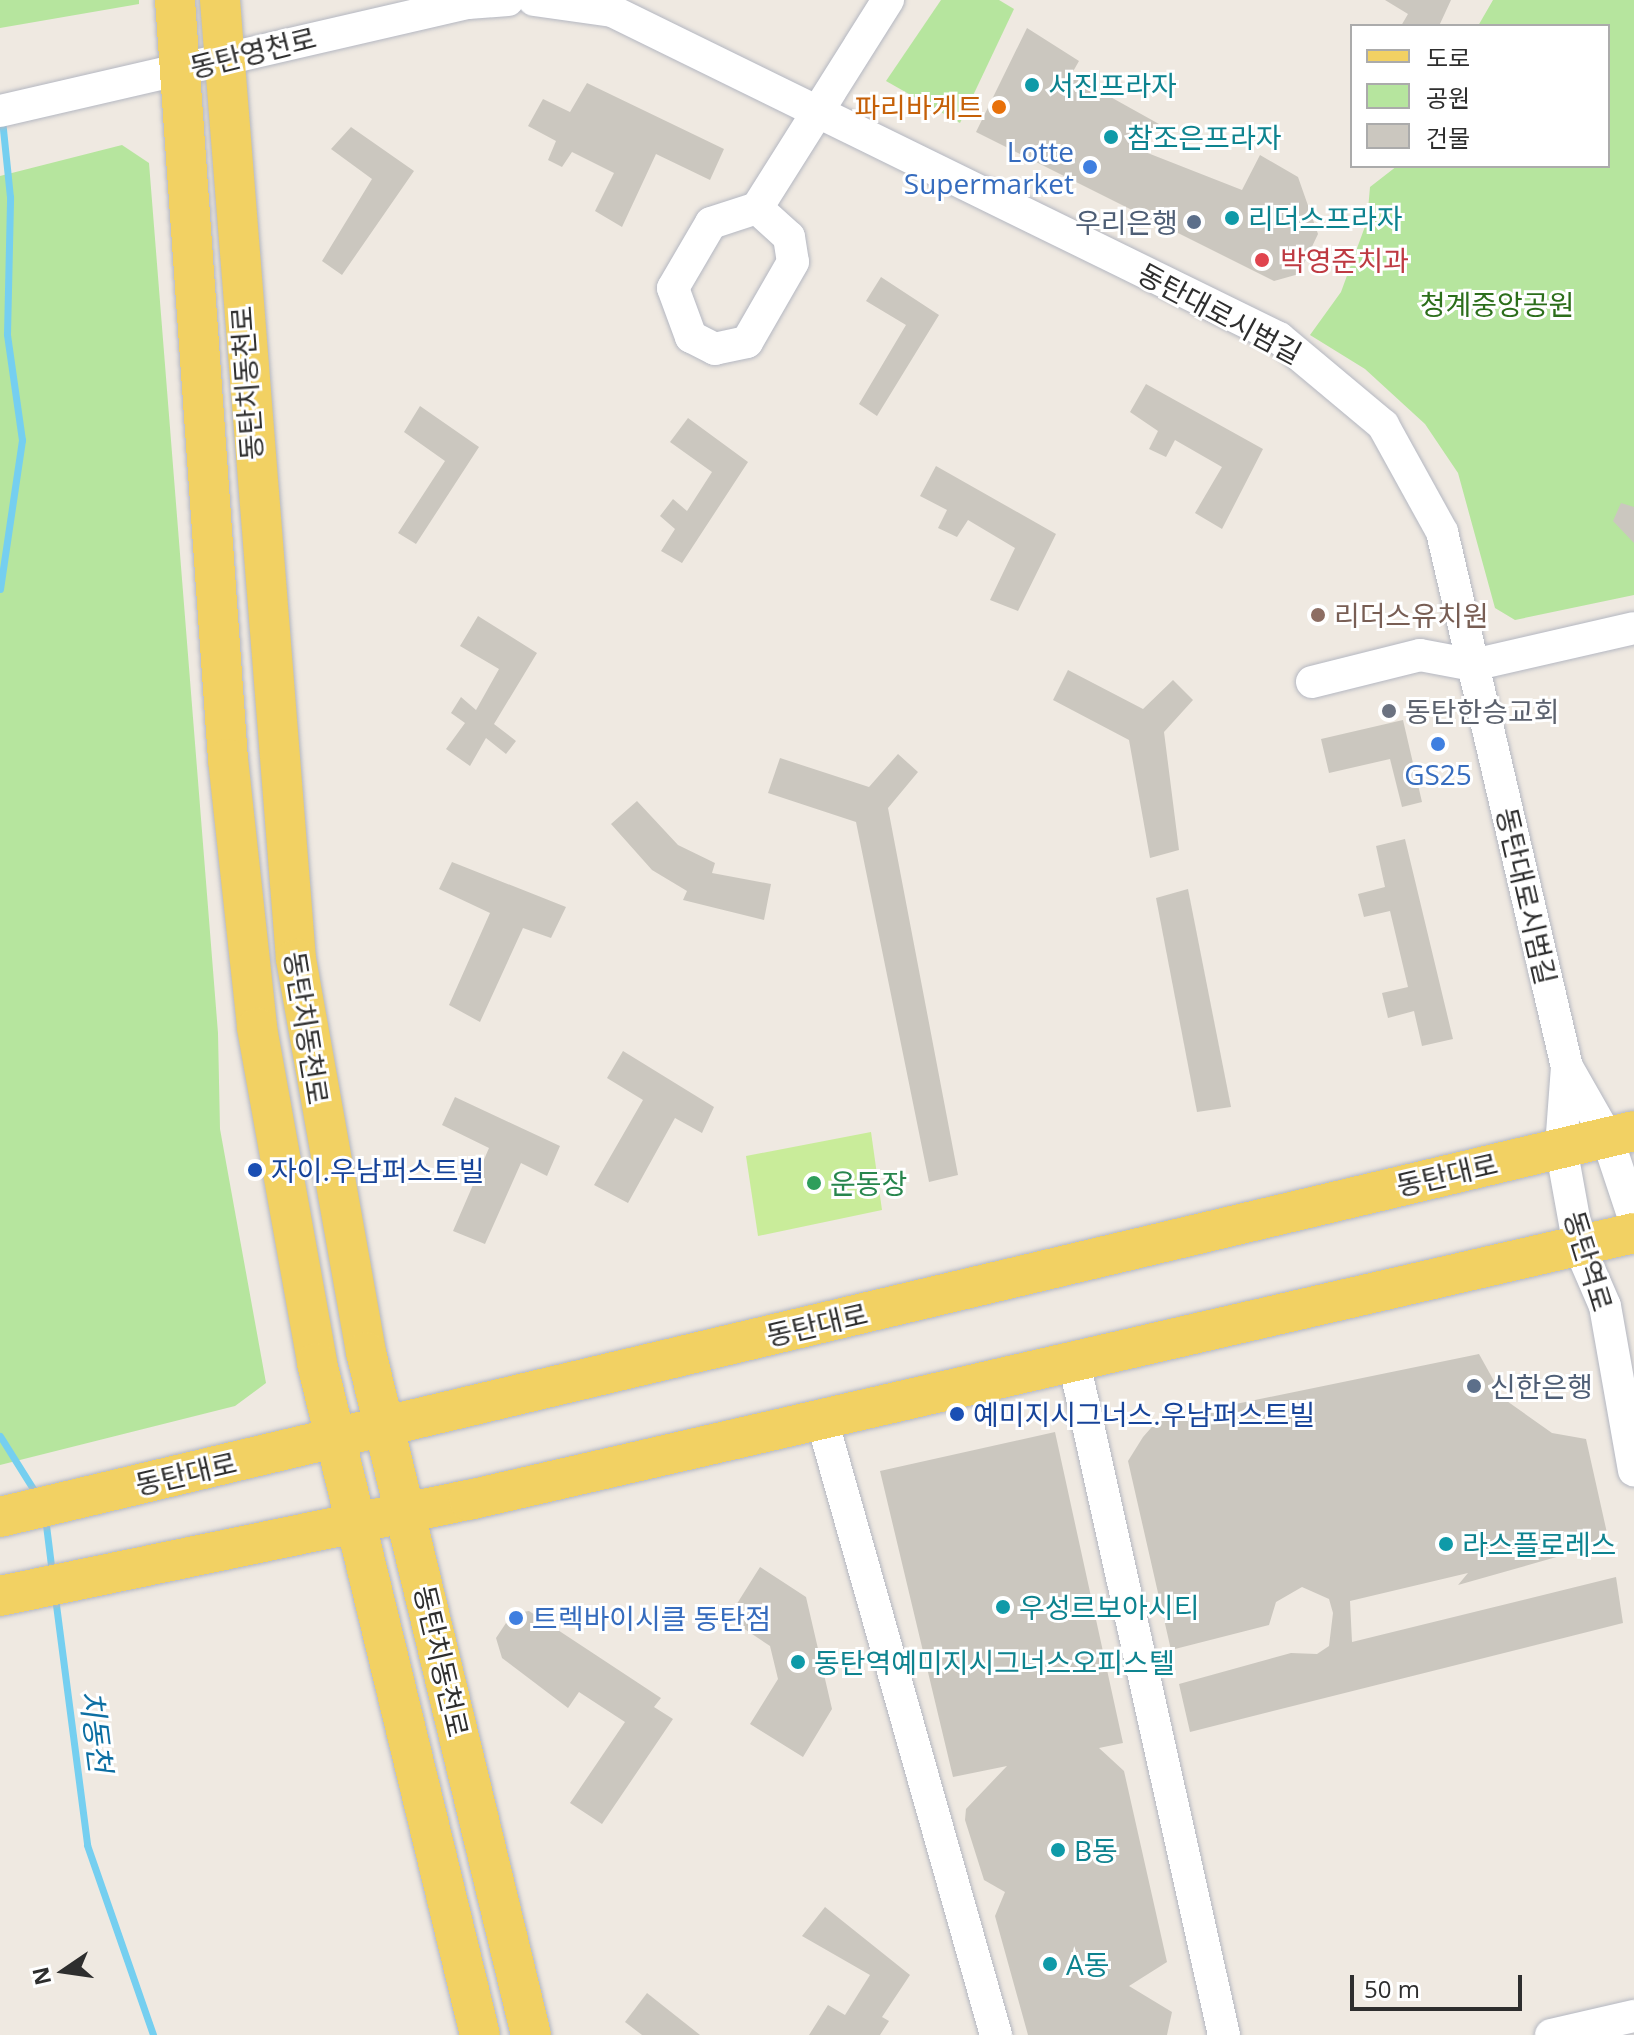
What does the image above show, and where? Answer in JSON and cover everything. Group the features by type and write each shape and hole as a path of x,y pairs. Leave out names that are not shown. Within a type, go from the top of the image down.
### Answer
{"main road":[{"name":"동탄치동천로","path":"175,0 242,905 278,1150 337,1438 359,1519 480,2035"},
{"name":"동탄치동천로","path":"220,0 291,924 321,1122 383,1427 406,1511 531,2035"},
{"name":"동탄대로","path":"0,1517 1621,1134"},
{"path":"0,1596 822,1420 1634,1233"}],"street":[{"name":"동탄영천로","path":"0,111 226,58 508,0"},
{"path":"534,0 612,11 817,111"},
{"path":"757,208 888,0"},
{"name":"동탄대로시범길","path":"817,111 1279,338 1328,373 1383,425 1429,498 1473,665 1567,1067 1561,1147"},
{"path":"1312,682 1420,655 1473,665 1634,628"},
{"name":"동탄대로시범길","path":"1567,1067 1621,1134 1634,1218"},
{"name":"동탄역로","path":"1561,1147 1579,1246 1605,1306 1634,1470"},
{"path":"1074,1362 1224,2035"},
{"path":"822,1420 996,2035"},
{"path":"1551,2035 1634,2016"}],"green space":[{"path":"0,0 139,0 139,4 0,28"},
{"path":"941,0 999,0 1014,9 960,123 886,81"},
{"name":"청계중앙공원","path":"1493,0 1634,0 1634,595 1515,620 1495,608 1458,473 1425,424 1365,369 1310,335 1341,292 1367,221 1370,187 1394,168 1610,168 1610,24 1479,24"},
{"path":"122,145 149,163 218,1033 220,1129 266,1383 235,1406 0,1465 0,176"},
{"name":"운동장","path":"871,1132 882,1210 758,1236 746,1156"}],"building":[{"path":"1385,0 1451,0 1440,24 1402,24 1408,14"},
{"path":"1027,28 1079,61 1071,75 1159,124 1140,150 1242,190 1260,155 1298,177 1318,234 1299,274 1274,281 976,132"},
{"path":"587,83 724,149 710,180 656,154 622,227 595,211 614,173 572,152 562,167 548,160 556,141 528,126 543,99 570,112"},
{"path":"351,127 414,171 342,275 322,261 372,179 331,149"},
{"path":"881,277 939,315 877,416 859,404 906,325 866,301"},
{"path":"1146,384 1263,449 1222,529 1195,513 1222,467 1175,440 1166,457 1149,449 1158,431 1130,412"},
{"path":"420,406 479,447 416,544 398,533 445,461 404,432"},
{"path":"688,418 748,462 682,563 661,551 675,529 660,516 673,499 687,511 712,472 670,442"},
{"path":"936,466 1056,534 1018,611 990,600 1015,548 968,520 957,537 938,528 947,510 920,496"},
{"path":"1621,503 1634,507 1634,543 1613,521"},
{"path":"478,616 537,653 494,724 516,741 506,754 486,738 470,766 446,749 465,723 451,713 461,697 476,710 499,669 460,646"},
{"path":"1068,670 1143,709 1173,680 1193,700 1164,732 1179,850 1150,858 1129,740 1053,700"},
{"path":"1403,720 1422,802 1402,807 1390,759 1329,773 1321,739"},
{"path":"898,754 918,772 888,808 958,1175 929,1182 856,822 768,793 780,758 869,787"},
{"path":"637,801 678,845 715,863 712,873 771,884 764,920 683,900 687,891 652,870 611,824"},
{"path":"1405,839 1453,1039 1422,1046 1414,1011 1388,1018 1382,993 1408,987 1390,911 1364,917 1358,894 1385,887 1376,846"},
{"path":"452,862 566,907 551,938 523,928 480,1022 449,1005 490,913 439,889"},
{"path":"1188,889 1231,1107 1197,1112 1156,898"},
{"path":"623,1051 714,1107 702,1133 675,1118 628,1203 594,1185 643,1100 607,1078"},
{"path":"455,1097 560,1146 547,1176 521,1163 485,1244 453,1231 489,1148 442,1125"},
{"name":"라스플로레스","path":"1479,1354 1504,1399 1552,1433 1586,1439 1609,1542 1458,1585 1468,1573 1350,1601 1352,1642 1616,1577 1623,1623 1190,1732 1179,1684 1291,1653 1317,1654 1329,1646 1333,1613 1329,1599 1302,1587 1276,1602 1269,1625 1171,1650 1128,1461 1143,1437 1158,1420"},
{"path":"1055,1432 1123,1743 1099,1748 1124,1771 1167,1962 1129,1986 1172,2012 1167,2035 1028,2035 995,1916 1005,1892 984,1880 965,1820 966,1809 1007,1766 953,1777 880,1471"},
{"name":"동탄역예미지시그너스오피스텔","path":"760,1567 806,1597 832,1709 803,1757 750,1724 778,1679 770,1646 728,1618"},
{"path":"529,1611 661,1698 654,1707 673,1719 602,1824 570,1803 625,1722 579,1692 568,1708 502,1658 496,1638 512,1614"},
{"path":"825,1907 910,1975 882,2017 889,2021 880,2035 809,2035 828,2005 845,2015 870,1975 802,1936"},
{"path":"647,1993 700,2035 642,2035 625,2022"}],"waterway":[{"name":"치동천","path":"0,589 22,440 7,334 10,197 2,120"},
{"name":"치동천","path":"0,1436 37,1495"},
{"name":"치동천","path":"45,1517 52,1573"},
{"name":"치동천","path":"55,1597 87,1845 153,2035"}],"place":[{"name":"서진프라자","path":"1032,85"},
{"name":"파리바게트","path":"999,107"},
{"name":"참조은프라자","path":"1111,137"},
{"name":"Lotte Supermarket","path":"1090,167"},
{"name":"리더스프라자","path":"1232,218"},
{"name":"우리은행","path":"1194,222"},
{"name":"박영준치과","path":"1262,260"},
{"name":"리더스유치원","path":"1318,615"},
{"name":"동탄한승교회","path":"1389,711"},
{"name":"GS25","path":"1438,744"},
{"name":"자이.우남퍼스트빌","path":"255,1170"},
{"name":"운동장","path":"814,1183"},
{"name":"신한은행","path":"1474,1386"},
{"name":"예미지시그너스.우남퍼스트빌","path":"957,1414"},
{"name":"라스플로레스","path":"1446,1544"},
{"name":"우성르보아시티","path":"1003,1607"},
{"name":"트렉바이시클 동탄점","path":"516,1618"},
{"name":"동탄역예미지시그너스오피스텔","path":"798,1662"},
{"name":"B동","path":"1058,1850"},
{"name":"A동","path":"1050,1964"}]}
